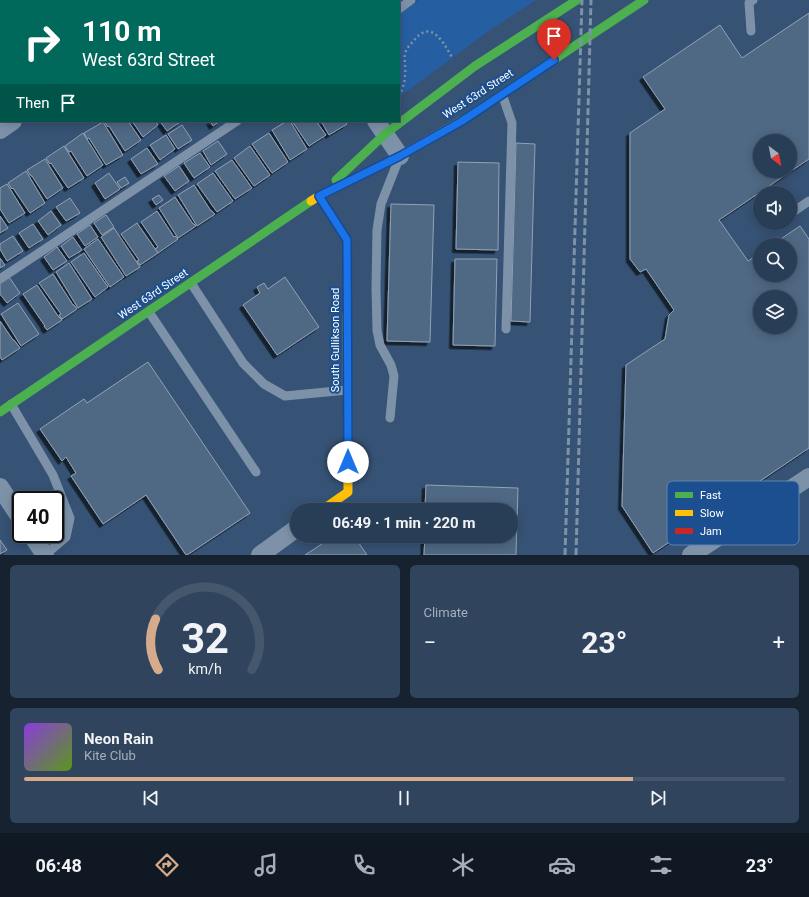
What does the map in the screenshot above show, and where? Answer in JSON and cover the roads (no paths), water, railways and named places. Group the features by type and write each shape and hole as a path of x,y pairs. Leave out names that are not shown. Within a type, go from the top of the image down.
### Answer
{"main road":[{"name":"West 63rd Street","path":"400,114 577,0"},
{"name":"West 63rd Street","path":"0,412 319,196 400,156 462,121 644,0"},
{"name":"West 63rd Street","path":"319,196 380,127"},
{"name":"South Gullikson Road","path":"319,196 347,240 348,492 332,503"}],"street":[{"path":"0,130 12,122"},
{"path":"380,127 400,156"},
{"path":"799,484 809,477"},
{"path":"0,487 12,505"},
{"path":"260,555 290,533"},
{"path":"37,543 45,555"},
{"path":"691,555 706,545"}],"lane":[{"path":"400,8 411,0"},
{"path":"751,31 749,3 753,0"},
{"path":"502,94 512,123 506,329"},
{"path":"0,279 236,122"},
{"path":"390,418 394,376 392,365 380,346 377,330 377,230 381,204 400,156"},
{"path":"797,210 809,202"},
{"path":"191,283 242,363 264,384 285,396 347,390"},
{"path":"149,311 256,472"},
{"path":"11,404 53,475 70,518 66,537 45,555"}],"railway":[{"path":"565,555 582,0"},
{"path":"576,555 591,0"}]}
